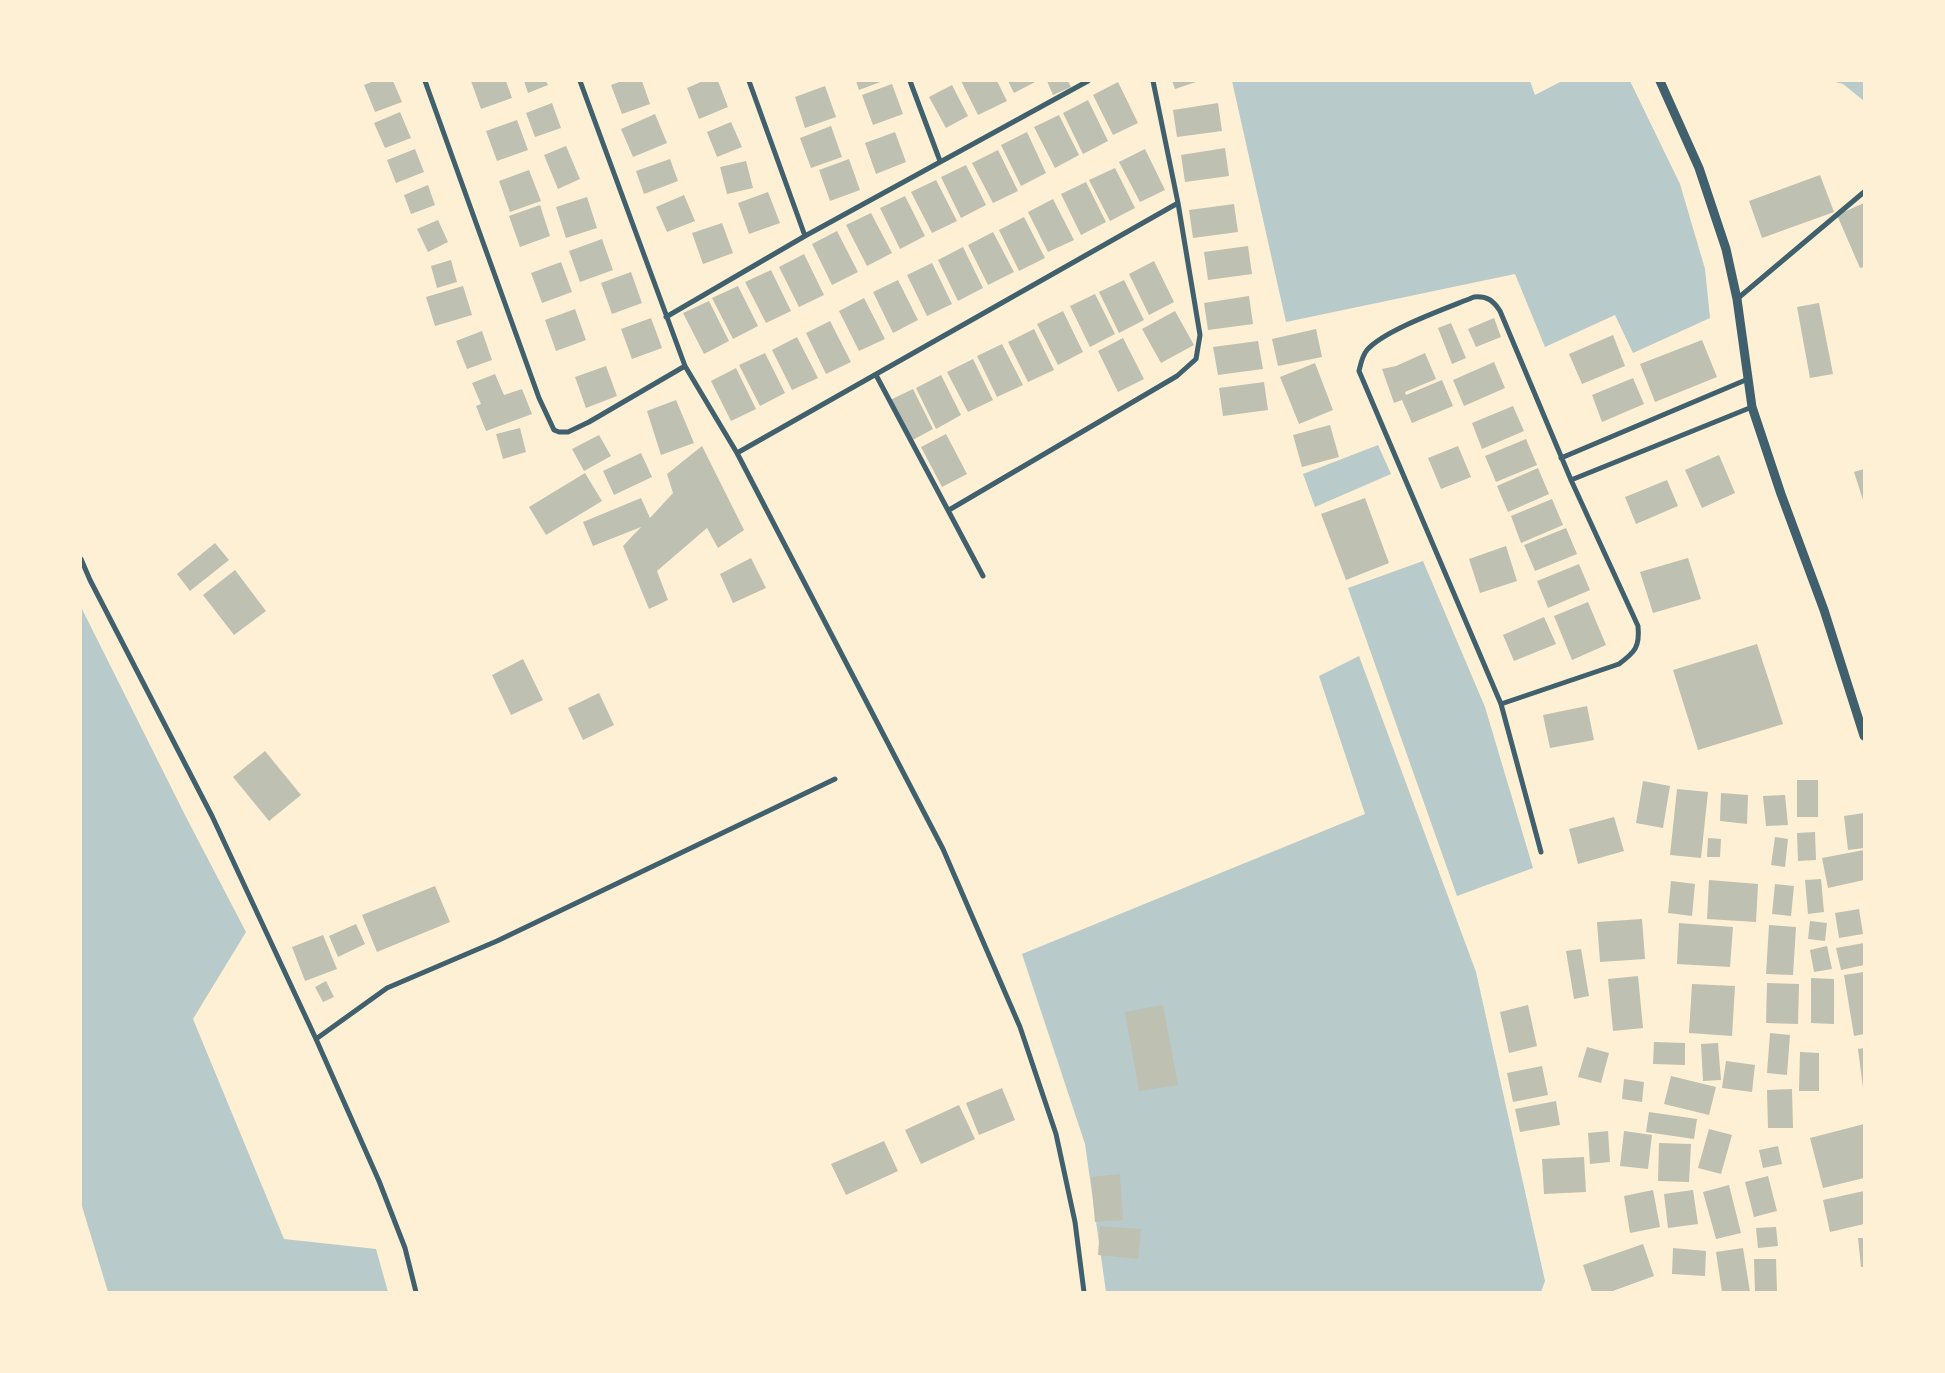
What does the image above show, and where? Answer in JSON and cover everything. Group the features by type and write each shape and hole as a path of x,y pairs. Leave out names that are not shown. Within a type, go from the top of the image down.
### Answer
{"street":[{"path":"425,81 539,398 554,430 568,432 589,422 685,366"},
{"path":"580,81 685,366 737,453 943,849 1020,1027 1056,1134 1075,1222 1084,1292"},
{"path":"750,81 805,236"},
{"path":"910,81 940,161"},
{"path":"666,318 805,236 1088,81"},
{"path":"949,510 1177,376 1196,359 1200,336 1178,203 1153,81"},
{"path":"1660,81 1699,168 1726,249 1737,299 1752,407 1781,494 1824,610 1864,736"},
{"path":"1737,299 1864,192"},
{"path":"737,453 1178,203"},
{"path":"1501,704 1619,664 1630,655 1640,639 1638,626 1570,480 1507,328 1493,301 1484,296 1474,297 1389,333 1368,349 1361,359 1359,371 1501,704 1541,852"},
{"path":"876,374 983,576"},
{"path":"1562,458 1748,379"},
{"path":"1570,480 1752,407"},
{"path":"81,559 90,580 212,816 316,1039 379,1181 405,1248 416,1292"},
{"path":"316,1039 387,988 497,941 835,779"}],"shaded area":[{"path":"1232,81 1530,81 1535,95 1562,81 1630,81 1680,184 1705,269 1710,318 1633,353 1615,315 1545,347 1515,274 1286,322"},
{"path":"1831,81 1864,81 1864,101 1843,84"},
{"path":"1378,445 1391,474 1315,507 1303,474"},
{"path":"1423,561 1485,707 1533,868 1457,896 1348,588"},
{"path":"81,607 246,932 193,1019 284,1239 376,1249 388,1292 108,1292 81,1203"},
{"path":"1359,656 1476,972 1545,1281 1541,1292 1106,1292 1085,1144 1022,954 1365,814 1319,676"}],"building":[{"path":"374,81 393,81 402,102 375,112 364,85"},
{"path":"471,81 506,81 512,98 481,109"},
{"path":"524,81 546,81 548,85 528,93"},
{"path":"622,81 642,81 650,104 622,114 611,85"},
{"path":"703,81 718,81 728,107 699,119 687,88"},
{"path":"856,81 883,81 859,90"},
{"path":"961,81 997,81 1007,101 978,115"},
{"path":"1008,81 1037,81 1014,93"},
{"path":"1047,81 1068,81 1071,87 1053,95"},
{"path":"1172,81 1196,81 1196,82 1175,89"},
{"path":"1118,82 1138,123 1113,135 1093,95"},
{"path":"892,84 903,114 873,125 862,95"},
{"path":"952,85 968,116 946,128 929,97"},
{"path":"825,86 836,117 805,128 795,97"},
{"path":"1088,100 1108,141 1083,154 1063,113"},
{"path":"552,103 561,128 535,137 526,113"},
{"path":"1218,103 1222,131 1177,137 1173,110"},
{"path":"400,112 411,138 385,148 374,123"},
{"path":"655,114 667,143 633,157 621,129"},
{"path":"1059,115 1079,155 1055,168 1034,127"},
{"path":"517,120 528,150 497,161 486,131"},
{"path":"731,122 742,147 717,157 707,132"},
{"path":"831,126 842,157 811,168 800,138"},
{"path":"895,132 906,162 876,174 865,143"},
{"path":"1027,132 1046,173 1021,186 1001,145"},
{"path":"566,146 580,179 558,189 544,155"},
{"path":"1225,148 1229,176 1185,182 1181,155"},
{"path":"415,149 424,172 396,183 387,160"},
{"path":"1145,149 1165,190 1140,202 1119,162"},
{"path":"998,150 1018,191 993,203 972,163"},
{"path":"670,159 678,181 644,194 636,171"},
{"path":"849,159 860,190 830,201 819,170"},
{"path":"746,161 753,188 727,194 720,167"},
{"path":"966,165 986,205 961,218 941,177"},
{"path":"1115,168 1135,208 1110,221 1089,180"},
{"path":"529,170 541,201 510,212 499,181"},
{"path":"1820,175 1834,212 1762,238 1749,201"},
{"path":"936,180 957,221 932,233 911,192"},
{"path":"1086,182 1106,222 1081,235 1061,194"},
{"path":"428,185 435,205 411,214 404,195"},
{"path":"768,192 780,223 749,234 738,203"},
{"path":"684,195 695,221 667,232 656,207"},
{"path":"905,196 925,236 900,249 880,208"},
{"path":"587,197 597,228 566,238 556,207"},
{"path":"1053,199 1074,240 1048,252 1028,212"},
{"path":"1864,203 1864,267 1860,268 1837,215"},
{"path":"1234,204 1238,232 1193,238 1189,210"},
{"path":"540,205 550,236 520,247 509,216"},
{"path":"871,213 892,253 867,266 846,225"},
{"path":"1024,217 1045,258 1019,271 999,230"},
{"path":"438,220 448,242 428,252 417,229"},
{"path":"722,223 733,253 703,264 692,233"},
{"path":"837,231 858,272 832,285 812,244"},
{"path":"993,232 1014,272 988,285 968,245"},
{"path":"602,239 613,270 580,282 569,251"},
{"path":"1248,246 1252,274 1208,280 1204,252"},
{"path":"963,247 983,288 958,301 938,260"},
{"path":"804,254 824,295 799,307 779,267"},
{"path":"451,260 457,282 437,288 431,266"},
{"path":"1154,261 1174,302 1149,315 1129,274"},
{"path":"561,262 572,292 542,303 531,273"},
{"path":"932,263 952,304 927,316 907,275"},
{"path":"771,270 791,311 766,323 745,282"},
{"path":"631,272 642,303 612,314 601,283"},
{"path":"898,280 918,320 893,333 873,292"},
{"path":"1124,280 1144,320 1119,333 1099,292"},
{"path":"463,286 472,315 435,326 426,297"},
{"path":"738,286 758,326 733,339 712,298"},
{"path":"1095,294 1115,334 1090,347 1070,306"},
{"path":"1249,296 1253,324 1208,330 1204,303"},
{"path":"864,298 885,339 859,351 839,311"},
{"path":"709,301 729,341 704,354 683,313"},
{"path":"1819,303 1833,374 1810,378 1797,307"},
{"path":"575,309 586,340 556,351 545,320"},
{"path":"1063,311 1083,352 1058,365 1037,324"},
{"path":"1175,311 1194,345 1161,363 1142,329"},
{"path":"651,318 662,348 632,359 621,329"},
{"path":"1494,318 1501,337 1476,347 1468,329"},
{"path":"830,321 851,362 826,374 806,333"},
{"path":"1451,323 1466,358 1452,364 1438,328"},
{"path":"1034,329 1054,370 1028,382 1008,342"},
{"path":"1316,329 1322,357 1278,366 1272,339"},
{"path":"482,331 492,360 467,369 456,341"},
{"path":"1613,335 1625,366 1582,384 1569,354"},
{"path":"797,337 818,378 792,390 772,350"},
{"path":"1123,338 1144,379 1118,392 1098,351"},
{"path":"1702,340 1717,377 1655,402 1640,364"},
{"path":"1258,341 1263,369 1218,375 1213,347"},
{"path":"1002,344 1023,385 997,397 977,356"},
{"path":"765,353 785,393 760,406 739,365"},
{"path":"1425,353 1436,379 1405,392 1406,395 1442,380 1453,406 1412,423 1402,400 1394,403 1382,369 1396,366"},
{"path":"973,359 993,400 968,412 947,372"},
{"path":"1494,362 1505,388 1464,406 1453,380"},
{"path":"1315,363 1333,410 1299,424 1280,377"},
{"path":"606,366 617,396 586,408 575,377"},
{"path":"736,368 756,409 731,421 711,381"},
{"path":"495,374 504,395 522,389 532,414 486,431 476,406 481,404 472,383"},
{"path":"941,375 961,415 936,429 916,388"},
{"path":"1633,378 1644,404 1602,422 1592,395"},
{"path":"1264,382 1268,410 1223,416 1219,388"},
{"path":"913,389 933,429 909,442 888,401"},
{"path":"676,400 694,443 661,455 647,411"},
{"path":"1513,406 1524,431 1482,449 1472,423"},
{"path":"1330,425 1339,457 1302,467 1293,435"},
{"path":"520,428 526,452 503,459 496,434"},
{"path":"946,434 967,474 942,487 921,447"},
{"path":"599,435 611,456 584,471 572,449"},
{"path":"1526,439 1537,465 1496,482 1485,456"},
{"path":"702,446 744,530 718,548 707,528 657,571 668,600 649,609 623,546 641,527 593,546 583,522 641,498 650,518 673,493 667,474"},
{"path":"1458,446 1471,477 1441,489 1428,458"},
{"path":"641,453 652,477 614,495 603,471"},
{"path":"1719,455 1735,493 1702,508 1685,470"},
{"path":"1538,468 1549,494 1508,512 1497,486"},
{"path":"1864,469 1864,500 1863,500 1854,472"},
{"path":"585,473 602,501 546,535 529,507"},
{"path":"1667,480 1678,506 1636,524 1625,497"},
{"path":"1365,498 1389,563 1346,580 1321,514"},
{"path":"1552,499 1563,525 1521,543 1511,516"},
{"path":"1566,528 1577,554 1535,571 1524,545"},
{"path":"215,543 229,560 190,591 177,574"},
{"path":"1506,546 1517,581 1480,593 1469,559"},
{"path":"751,558 766,588 733,603 720,574"},
{"path":"1688,558 1701,599 1653,613 1640,572"},
{"path":"1579,564 1590,590 1548,608 1537,581"},
{"path":"235,570 266,611 234,635 203,595"},
{"path":"1588,602 1606,645 1572,660 1554,616"},
{"path":"1544,617 1556,644 1514,661 1503,635"},
{"path":"1757,644 1783,724 1698,750 1673,670"},
{"path":"523,659 543,700 511,715 492,675"},
{"path":"599,693 614,725 583,740 568,708"},
{"path":"1587,706 1594,740 1550,748 1543,715"},
{"path":"265,751 301,795 269,821 233,777"},
{"path":"1797,780 1818,780 1818,817 1797,817"},
{"path":"1643,781 1670,786 1663,828 1636,823"},
{"path":"1677,789 1708,792 1701,858 1670,855"},
{"path":"1721,793 1748,795 1747,824 1720,821"},
{"path":"1785,795 1788,825 1766,826 1763,796"},
{"path":"1864,813 1864,848 1848,850 1844,816"},
{"path":"1614,817 1624,851 1578,864 1569,829"},
{"path":"1815,832 1816,860 1798,861 1797,833"},
{"path":"1775,837 1788,839 1785,867 1771,865"},
{"path":"1708,838 1721,839 1720,857 1707,857"},
{"path":"1864,850 1864,880 1828,888 1822,858"},
{"path":"1821,879 1824,912 1808,914 1805,880"},
{"path":"1709,880 1758,884 1756,922 1707,919"},
{"path":"1671,881 1695,884 1692,916 1668,913"},
{"path":"1775,884 1794,886 1791,916 1772,914"},
{"path":"435,886 450,922 377,952 362,915"},
{"path":"1859,909 1863,934 1839,938 1835,913"},
{"path":"1642,919 1645,959 1600,962 1597,922"},
{"path":"1810,921 1827,923 1825,941 1808,939"},
{"path":"1679,923 1733,927 1730,967 1677,964"},
{"path":"356,924 365,944 338,957 329,936"},
{"path":"1769,925 1796,927 1793,975 1766,974"},
{"path":"323,935 337,969 305,981 292,947"},
{"path":"1864,943 1864,965 1841,970 1836,948"},
{"path":"1827,946 1832,969 1814,972 1810,950"},
{"path":"1581,949 1589,996 1574,999 1566,951"},
{"path":"1864,972 1864,1034 1854,1036 1844,975"},
{"path":"1638,976 1643,1028 1613,1031 1608,979"},
{"path":"1811,978 1834,979 1834,1024 1811,1023"},
{"path":"326,981 334,997 323,1002 315,987"},
{"path":"1767,983 1799,984 1798,1024 1766,1023"},
{"path":"1692,984 1735,986 1732,1036 1689,1033"},
{"path":"1163,1005 1178,1085 1139,1091 1125,1012"},
{"path":"1528,1005 1537,1046 1509,1053 1500,1012"},
{"path":"1770,1033 1790,1035 1787,1075 1767,1073"},
{"path":"1654,1042 1685,1043 1685,1065 1653,1064"},
{"path":"1718,1043 1721,1080 1703,1081 1701,1044"},
{"path":"1587,1047 1609,1053 1601,1083 1578,1077"},
{"path":"1864,1048 1864,1087 1863,1088 1858,1049"},
{"path":"1800,1052 1819,1053 1819,1091 1799,1091"},
{"path":"1726,1061 1755,1065 1752,1092 1722,1088"},
{"path":"1542,1066 1548,1095 1513,1102 1507,1073"},
{"path":"1671,1076 1716,1087 1709,1115 1664,1104"},
{"path":"1624,1079 1644,1082 1642,1102 1622,1099"},
{"path":"1002,1088 1015,1120 979,1135 966,1103"},
{"path":"1792,1089 1793,1128 1768,1128 1767,1090"},
{"path":"1556,1101 1560,1125 1520,1132 1515,1109"},
{"path":"959,1105 975,1139 921,1164 905,1130"},
{"path":"1649,1112 1697,1119 1694,1139 1646,1132"},
{"path":"1864,1124 1864,1178 1823,1188 1810,1138"},
{"path":"1709,1129 1732,1135 1721,1174 1698,1168"},
{"path":"1608,1131 1610,1162 1590,1164 1588,1133"},
{"path":"1624,1131 1652,1135 1648,1169 1620,1166"},
{"path":"884,1141 898,1171 846,1195 831,1164"},
{"path":"1659,1143 1691,1144 1689,1182 1658,1181"},
{"path":"1778,1146 1782,1164 1763,1168 1759,1150"},
{"path":"1584,1157 1586,1192 1544,1194 1542,1159"},
{"path":"1120,1174 1123,1220 1095,1222 1091,1177"},
{"path":"1768,1176 1777,1211 1754,1217 1745,1182"},
{"path":"1729,1185 1741,1233 1716,1239 1703,1192"},
{"path":"1653,1190 1660,1227 1630,1233 1624,1196"},
{"path":"1693,1190 1698,1224 1668,1228 1664,1194"},
{"path":"1864,1191 1864,1224 1830,1232 1823,1200"},
{"path":"1100,1226 1141,1229 1138,1259 1098,1255"},
{"path":"1776,1227 1778,1246 1758,1248 1756,1228"},
{"path":"1858,1238 1864,1238 1864,1267 1861,1267"},
{"path":"1643,1244 1654,1276 1610,1292 1592,1292 1583,1265"},
{"path":"1673,1248 1706,1251 1705,1276 1672,1274"},
{"path":"1743,1248 1750,1292 1722,1292 1716,1252"},
{"path":"1754,1259 1776,1259 1777,1292 1755,1292"}]}
